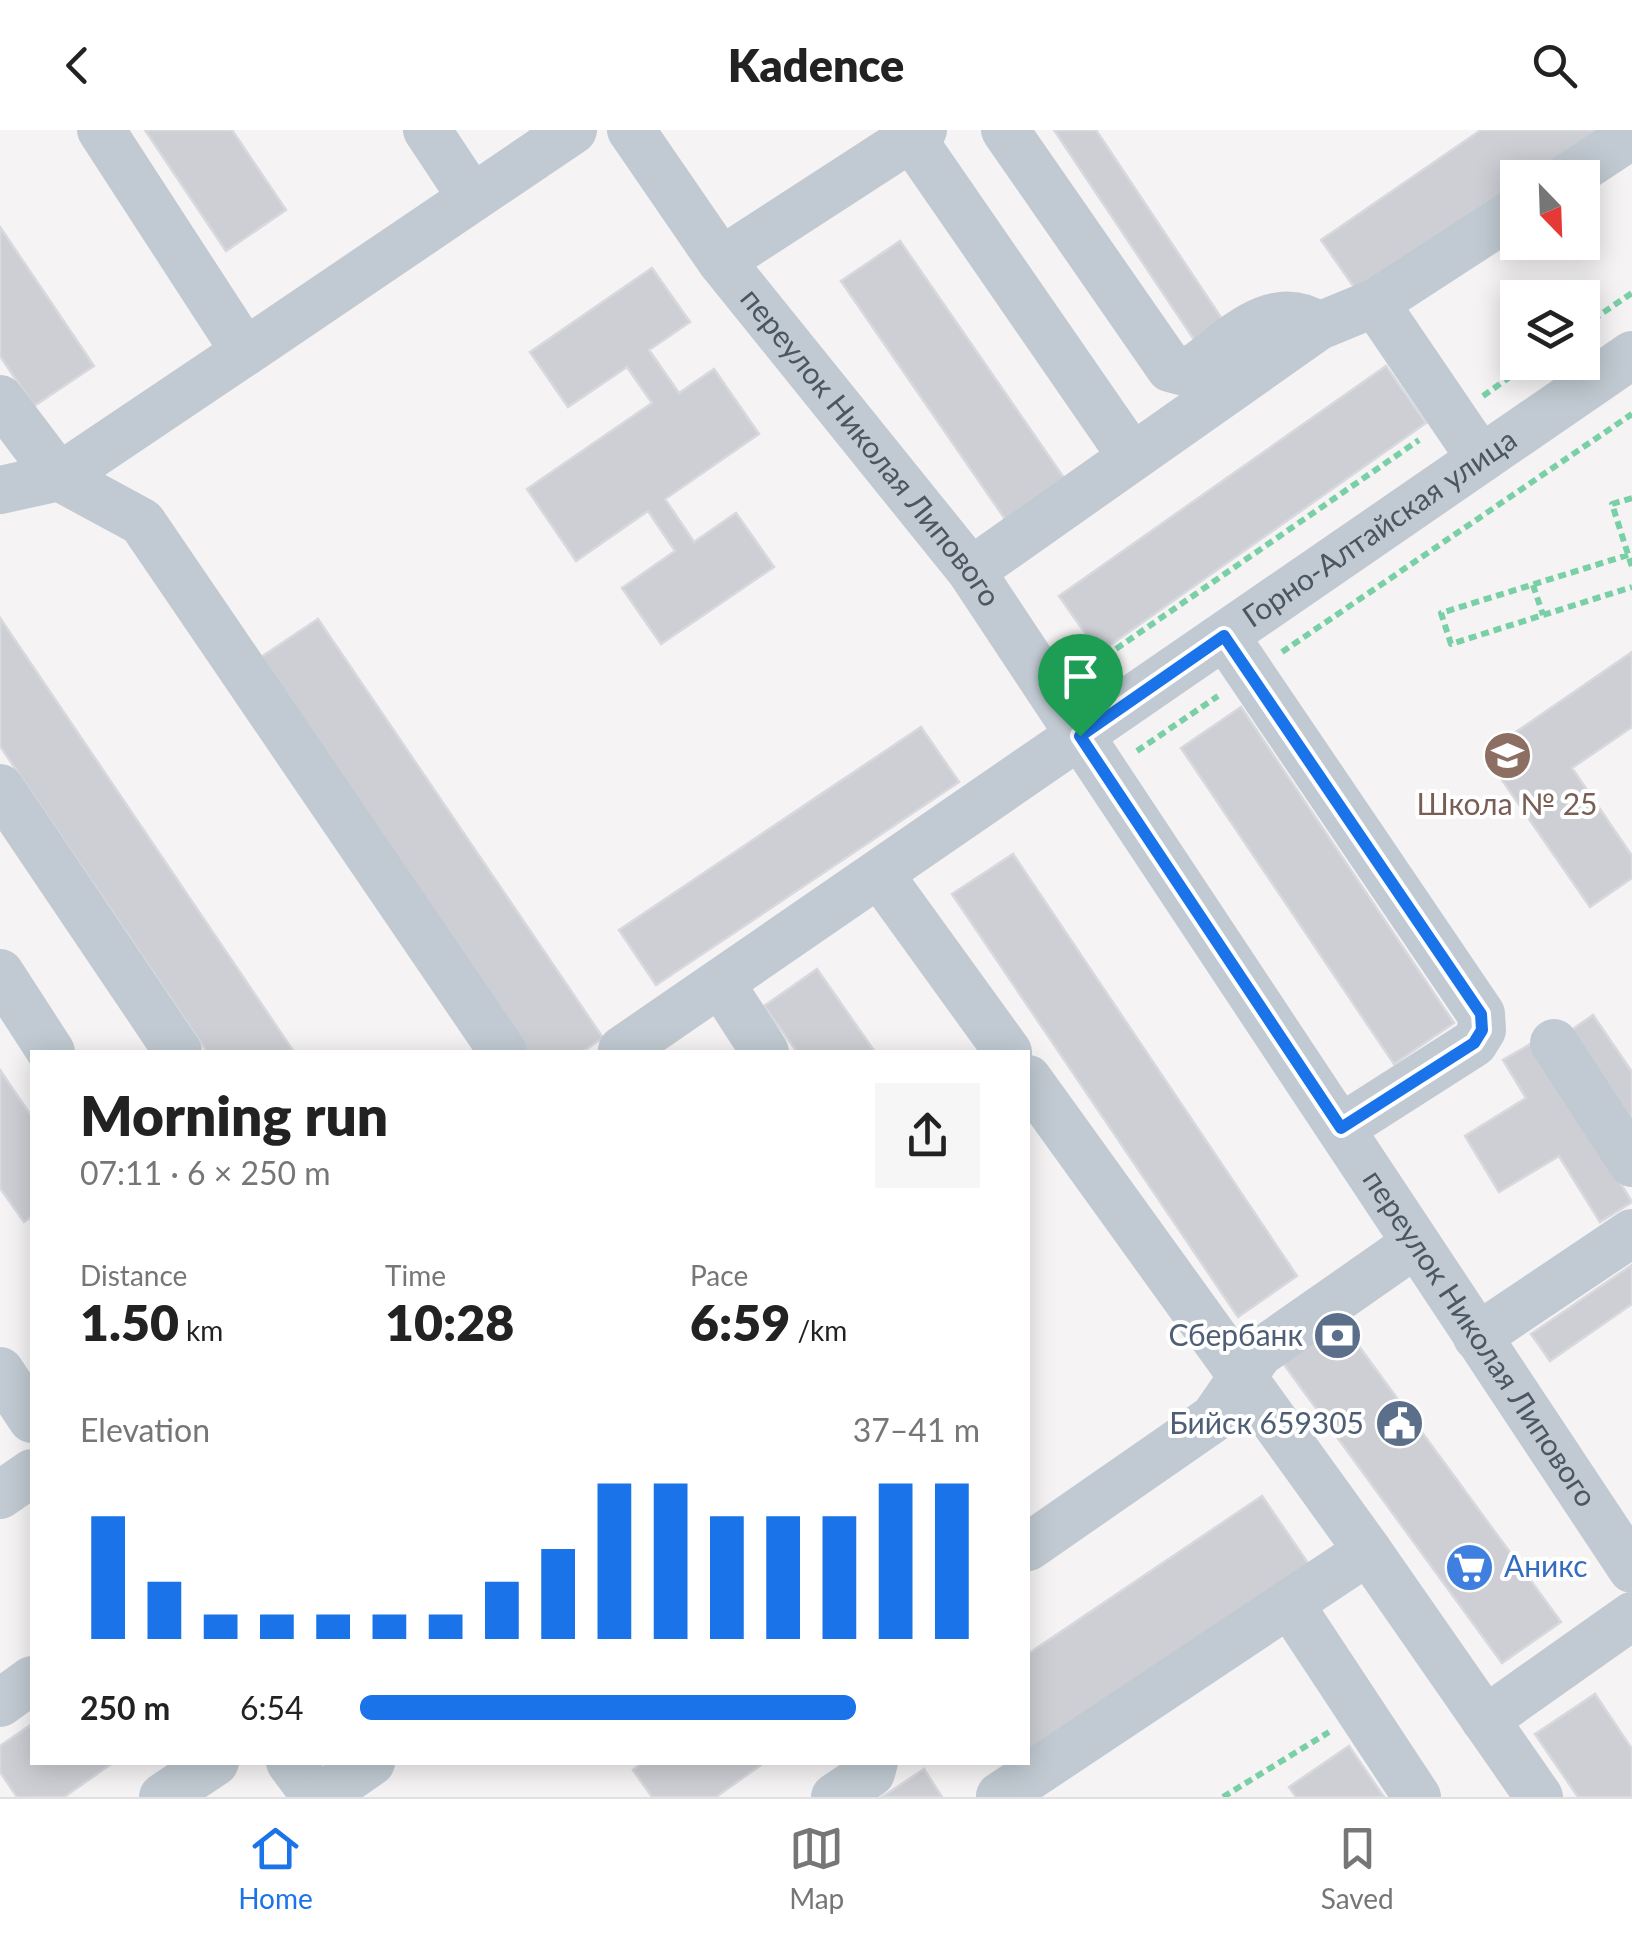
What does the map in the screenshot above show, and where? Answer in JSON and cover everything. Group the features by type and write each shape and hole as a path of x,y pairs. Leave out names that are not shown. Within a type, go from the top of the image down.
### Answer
{"street":[{"path":"100,130 246,352"},
{"path":"427,130 472,198"},
{"path":"0,490 58,477 572,130"},
{"name":"переулок Николая Липового","path":"631,130 720,260 971,571 1632,1569"},
{"path":"1006,130 1170,368 1181,371 1196,367 1258,322 1274,315 1303,316 1319,326"},
{"path":"720,260 917,134 1132,458"},
{"path":"1594,160 1632,135"},
{"path":"971,571 1319,326 1375,303 1500,222"},
{"path":"1375,303 1481,459"},
{"name":"Горно-Алтайская улица","path":"648,1044 720,984 1080,736 1237,655 1481,459 1632,354"},
{"path":"0,399 58,477 142,522 501,1050"},
{"path":"1237,655 1481,1014 1482,1030 1474,1043 1341,1128"},
{"path":"0,788 177,1050"},
{"path":"880,875 1007,1050"},
{"path":"0,974 51,1050"},
{"path":"720,984 764,1050"},
{"path":"1554,1042 1632,1163"},
{"path":"1030,1082 1368,1551 1539,1797"},
{"path":"1476,1337 1632,1233"},
{"path":"1032,1532 1214,1418 1259,1353 1415,1244"},
{"path":"0,1371 30,1416"},
{"path":"0,1495 30,1473"},
{"path":"1030,1762 1368,1551"},
{"path":"1288,1604 1417,1797"},
{"path":"1485,1720 1632,1616"},
{"path":"0,1703 30,1681"},
{"path":"292,1765 319,1797 367,1765"},
{"path":"835,1797 871,1773 873,1765"},
{"path":"993,1785 1026,1765"}],"path":[{"path":"1600,315 1632,293"},
{"path":"1087,669 1505,380"},
{"path":"1141,748 1237,655 1632,414"},
{"path":"1632,498 1612,504 1632,567"},
{"path":"1628,555 1441,613 1451,644 1632,587"},
{"path":"1534,585 1543,615"},
{"path":"1224,1797 1360,1712"}],"building":[{"path":"145,130 232,130 286,210 226,251"},
{"path":"1054,130 1096,130 1226,325 1197,344"},
{"path":"1481,130 1604,130 1561,160 1500,160 1500,202 1361,297 1321,240"},
{"path":"0,227 94,366 34,406 0,356"},
{"path":"900,241 1064,478 1005,519 841,281"},
{"path":"652,268 690,322 649,350 679,393 714,369 759,434 665,499 694,542 736,513 774,567 661,644 622,588 675,551 648,511 576,561 527,489 652,403 627,367 568,407 530,352"},
{"path":"1386,366 1426,423 1099,653 1059,596"},
{"path":"0,618 293,1050 206,1050 0,746"},
{"path":"318,619 603,1038 585,1050 525,1050 258,659"},
{"path":"1632,652 1632,727 1572,768 1632,856 1632,878 1590,907 1484,754"},
{"path":"1241,707 1454,1023 1394,1064 1181,748"},
{"path":"921,727 959,782 656,985 619,930"},
{"path":"1013,854 1297,1276 1238,1317 952,894"},
{"path":"817,969 874,1050 796,1050 764,1006"},
{"path":"1593,1015 1632,1072 1632,1136 1563,1036"},
{"path":"1534,1042 1632,1202 1600,1222 1559,1156 1499,1192 1465,1136 1526,1098 1503,1060"},
{"path":"0,1070 30,1114 30,1218 24,1222 0,1188"},
{"path":"1632,1265 1632,1304 1550,1361 1531,1334"},
{"path":"1339,1319 1561,1622 1502,1663 1280,1359"},
{"path":"1262,1496 1310,1566 1030,1755 1030,1653"},
{"path":"1595,1694 1632,1749 1632,1797 1578,1797 1535,1734"},
{"path":"30,1725 30,1765 110,1765 64,1797 17,1797 0,1772 0,1746"},
{"path":"1349,1746 1384,1797 1296,1797 1289,1787"},
{"path":"640,1765 761,1765 716,1797 652,1797 633,1770"},
{"path":"924,1769 942,1797 882,1797"}],"place":[{"name":"Школа № 25","path":"1507,756"},
{"name":"Сбербанк","path":"1338,1336"},
{"name":"Бийск 659305","path":"1399,1424"},
{"name":"Аникс","path":"1469,1567"}],"route":[{"path":"1224,636 1481,1014 1482,1030 1474,1043 1341,1128 1080,736 1224,636"}]}
